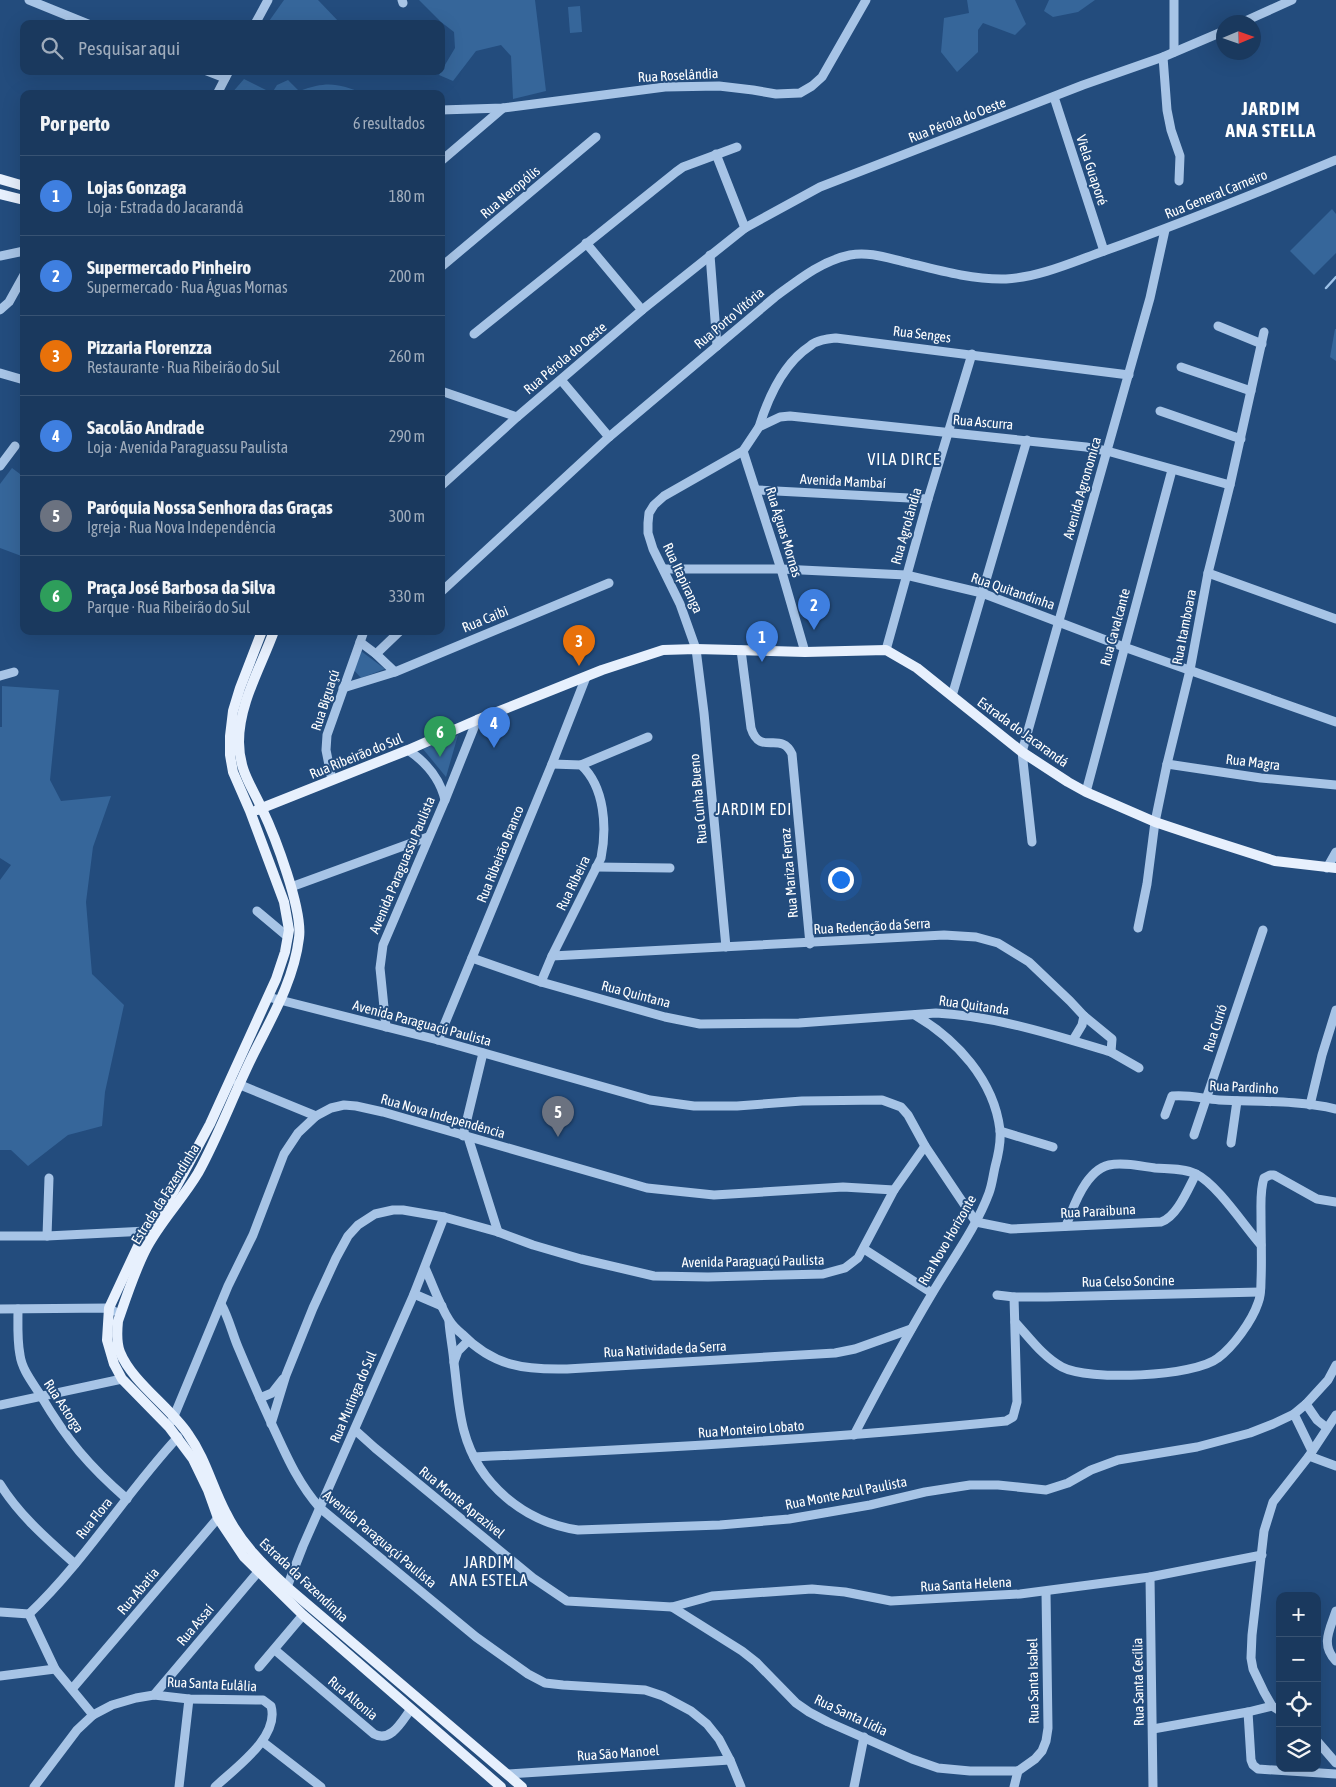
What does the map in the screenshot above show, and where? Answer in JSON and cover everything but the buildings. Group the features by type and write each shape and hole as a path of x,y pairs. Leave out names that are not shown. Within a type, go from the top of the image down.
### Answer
{"main road":[{"path":"0,179 20,185"},
{"path":"0,194 20,201"},
{"name":"Estrada da Fazendinha","path":"260,635 233,711 230,754 233,772 250,811 284,902 288,925 286,952 268,997 210,1124 187,1169 138,1246 109,1308 107,1340 114,1364 122,1379 170,1427 200,1472 235,1546 258,1572 303,1615 501,1787"},
{"name":"Estrada da Fazendinha","path":"272,635 243,710 239,741 240,759 246,778 262,808 291,888 300,937 280,1001 238,1084 198,1172 145,1251 121,1314 117,1333 120,1351 132,1371 187,1432 204,1461 222,1516 252,1552 286,1586 522,1787"},
{"name":"Rua Ribeirão do Sul","path":"250,811 262,808 408,750 477,720 586,677 652,653 674,648 696,649"},
{"path":"696,649 805,652 886,650"},
{"name":"Estrada do Jacarandá","path":"886,650 917,668 1022,752 1086,792 1155,822 1200,838 1274,860 1332,868"}],"street":[{"path":"29,0 78,20"},
{"path":"257,20 268,0"},
{"name":"Rua Roselândia","path":"445,110 503,108 665,87 719,86 776,94 800,93 812,86 825,72 866,0"},
{"path":"1174,0 1174,52"},
{"path":"1259,15 1292,0"},
{"name":"Rua Pérola do Oeste","path":"445,482 516,417 642,310 745,228 820,187 1083,85 1163,57 1216,34"},
{"path":"1163,57 1167,110 1171,130 1180,156 1179,181"},
{"path":"219,90 227,75"},
{"name":"Viela Guaporé","path":"1054,97 1104,251"},
{"path":"445,158 503,108"},
{"name":"Rua Neropólis","path":"445,264 596,137"},
{"path":"474,334 682,167 737,146"},
{"path":"716,154 745,228"},
{"name":"Rua General Carneiro","path":"1104,251 1165,230 1336,160"},
{"name":"Avenida Agronomica","path":"1022,752 1150,298 1165,230"},
{"path":"586,243 642,310"},
{"name":"Rua Porto Vitória","path":"445,588 609,437 800,278 822,266 851,254 864,254 883,256 978,277 1004,279 1024,277 1104,251"},
{"path":"0,256 20,252"},
{"path":"710,255 717,346"},
{"path":"0,310 9,302 20,282"},
{"path":"1218,326 1262,344"},
{"name":"Rua Itamboara","path":"1138,928 1147,884 1155,822 1167,764 1190,670 1208,573 1241,439 1264,332"},
{"name":"Rua Senges","path":"759,427 765,408 785,372 811,344 836,338 1128,375"},
{"name":"Rua Agrolândia","path":"886,650 928,499 972,354"},
{"path":"1181,367 1252,391"},
{"path":"0,373 20,379"},
{"path":"560,380 609,437"},
{"path":"445,392 516,417"},
{"path":"1160,411 1241,439"},
{"name":"Rua Ascurra","path":"759,427 780,417 790,416 1086,447 1230,485"},
{"path":"743,451 759,427"},
{"path":"952,696 1027,440"},
{"path":"0,466 15,446"},
{"name":"Rua Águas Mornas","path":"743,451 757,490 805,652"},
{"name":"Rua Itapiranga","path":"696,649 687,619 653,550 648,533 649,513 654,505 664,496 679,486 743,451"},
{"name":"Rua Cavalcante","path":"1086,792 1172,470"},
{"name":"Avenida Mambaí","path":"757,490 928,499"},
{"name":"Rua Quitandinha","path":"664,569 781,569 906,575 982,593 1124,647 1336,722"},
{"path":"1208,573 1336,619"},
{"name":"Rua Caibi","path":"342,688 395,672 609,583"},
{"name":"Rua Biguaçú","path":"332,780 326,750 327,735 342,688 363,635"},
{"path":"376,654 396,635"},
{"path":"360,642 395,672"},
{"name":"Rua Cunha Bueno","path":"696,649 704,712 726,948"},
{"name":"Rua Mariza Ferraz","path":"741,650 751,728 754,737 760,742 783,743 792,754 810,944"},
{"path":"0,676 14,672"},
{"name":"Rua Ribeirão Branco","path":"438,1040 586,677"},
{"name":"Avenida Paraguassu Paulista","path":"386,1026 380,968 383,945 477,720"},
{"path":"552,764 581,765 648,737"},
{"path":"408,750 436,775 442,787 445,800"},
{"path":"1022,752 1032,842"},
{"name":"Rua Magra","path":"1167,764 1261,778 1336,786"},
{"name":"Rua Ribeira","path":"541,982 596,867 604,843 602,807 591,775 581,765"},
{"path":"291,888 428,837"},
{"path":"1332,868 1336,852"},
{"path":"596,867 670,868"},
{"path":"257,911 288,937"},
{"name":"Rua Curió","path":"1194,1135 1262,930"},
{"name":"Rua Redenção da Serra","path":"552,956 810,944 944,935 976,937 998,943 1035,967 1084,1016 1112,1039 1111,1052"},
{"name":"Rua Quintana","path":"472,958 541,982 686,1022 714,1024 799,1023"},
{"name":"Avenida Paraguaçú Paulista","path":"268,997 438,1040 650,1100 682,1105 737,1106 802,1100 882,1100 901,1107 908,1115 925,1146 894,1190 858,1258 845,1268 823,1274 708,1277 654,1276 581,1259 444,1217 415,1211 393,1210 375,1214 358,1225 348,1236 336,1258 313,1308 270,1420 300,1485 320,1508 476,1637 528,1674 545,1683 645,1690 663,1696 691,1711 707,1724 719,1739 741,1787"},
{"path":"1310,1105 1322,1055 1336,1010"},
{"name":"Rua Quitanda","path":"799,1023 936,1012 973,1016 1002,1022 1111,1052"},
{"name":"Rua Novo Horizonte","path":"854,1435 911,1329 976,1222 990,1192 997,1158 1000,1131 991,1095 982,1079 948,1039 931,1025 914,1015"},
{"path":"1073,1040 1082,1024 1084,1016"},
{"path":"1111,1052 1139,1068"},
{"path":"484,1053 466,1137 498,1232"},
{"path":"238,1084 316,1116"},
{"name":"Rua Pardinho","path":"1165,1115 1172,1096 1266,1101 1336,1109"},
{"path":"1232,1143 1238,1101"},
{"name":"Rua Nova Independência","path":"170,1427 228,1286 253,1235 284,1154 298,1133 316,1116 331,1108 344,1105 383,1112 647,1188 714,1195 843,1187 894,1190"},
{"path":"1000,1131 1052,1148"},
{"path":"925,1146 976,1222"},
{"path":"1066,1226 1073,1207 1094,1173 1106,1166 1128,1165 1196,1174 1221,1197 1261,1245"},
{"name":"Rua Paraibuna","path":"976,1222 1011,1229 1166,1220 1175,1211 1196,1174"},
{"path":"1014,1298 1015,1322 1052,1361 1073,1372 1103,1375 1188,1370 1203,1366 1218,1358 1228,1348 1242,1332 1256,1308 1260,1292 1261,1197 1262,1185 1266,1176 1274,1175 1317,1199 1336,1204"},
{"path":"47,1236 49,1178"},
{"name":"Rua Mutinga do Sul","path":"286,1586 414,1294 444,1217"},
{"path":"0,1236 47,1236 147,1231"},
{"path":"864,1249 932,1293"},
{"name":"Rua Natividade da Serra","path":"425,1268 449,1322 468,1341 487,1355 507,1364 524,1368 559,1369 835,1353 855,1349 911,1329"},
{"name":"Rua Celso Soncine","path":"997,1295 1014,1298 1260,1292"},
{"path":"414,1294 442,1306"},
{"path":"221,1304 270,1420"},
{"path":"0,1309 109,1308 121,1314"},
{"name":"Rua Astorga","path":"18,1309 20,1356 24,1367 54,1420 80,1454 127,1499"},
{"path":"214,1321 230,1325"},
{"name":"Rua Monte Azul Paulista","path":"449,1322 450,1344 464,1432 474,1457 486,1478 511,1502 528,1513 565,1528 578,1530 666,1528 789,1519 870,1505 951,1487 970,1485 998,1485 1046,1490 1068,1483 1091,1470 1118,1460 1197,1447 1250,1433 1294,1414 1328,1380 1336,1365"},
{"name":"Rua Monteiro Lobato","path":"474,1457 659,1449 854,1435 1006,1421 1013,1417 1017,1402 1015,1322"},
{"path":"454,1362 458,1351 468,1341"},
{"name":"Avenida Paraguaçú Paulista","path":"260,1398 272,1393 286,1375"},
{"path":"0,1405 122,1379"},
{"path":"1306,1404 1317,1420 1327,1428"},
{"path":"1294,1414 1310,1453 1336,1466"},
{"path":"1153,1729 1276,1708 1257,1680 1251,1658 1264,1531 1273,1502 1336,1415"},
{"name":"Rua Monte Aprazivel","path":"355,1430 533,1578 567,1600 672,1607"},
{"name":"Rua Flora","path":"29,1614 46,1598 75,1564 157,1460 178,1437"},
{"path":"0,1484 6,1494 42,1534 75,1564"},
{"name":"Rua Abatia","path":"72,1689 222,1516"},
{"name":"Rua Santa Helena","path":"672,1607 712,1596 812,1589 845,1592 892,1601 1046,1592 1150,1577 1262,1554"},
{"name":"Rua Assaí","path":"154,1695 258,1572"},
{"name":"Rua Santa Cecília","path":"1150,1577 1153,1787"},
{"name":"Rua Santa Isabel","path":"1018,1771 1035,1759 1042,1751 1046,1741 1048,1709 1046,1592"},
{"name":"Rua Santa Lídia","path":"672,1607 742,1651 756,1662 796,1703 809,1712 923,1764 944,1769 970,1771 1018,1771"},
{"path":"1,1610 29,1614 55,1669 93,1714 77,1730 34,1787"},
{"path":"1336,1611 1327,1642 1328,1652 1336,1661"},
{"path":"260,1667 303,1615"},
{"name":"Rua Altonia","path":"275,1650 374,1734 380,1737 384,1738 398,1727 412,1709"},
{"path":"0,1676 55,1669"},
{"name":"Rua Santa Eulâlia","path":"93,1714 112,1705 154,1695 189,1699 263,1700 271,1706 273,1712 272,1721 262,1742 215,1787"},
{"path":"180,1787 189,1699"},
{"path":"1248,1712 1252,1760 1253,1765 1258,1769 1336,1774"},
{"path":"854,1787 864,1737"},
{"path":"262,1742 321,1787"},
{"path":"1321,1746 1336,1763"},
{"name":"Rua São Manoel","path":"508,1774 730,1760"},
{"path":"1014,1787 1018,1771"}],"shaded area":[{"path":"284,0 318,0 337,20 270,20"},
{"path":"419,0 535,0 546,91 513,99 511,56 501,45 476,51 453,81 439,75 445,75 445,65 455,48 454,32 445,25 445,20 439,20"},
{"path":"967,0 1015,0 1026,24 1015,35 983,23 978,30 978,52 957,72 941,52 944,18 969,13"},
{"path":"1049,0 1095,0 1078,12 1053,17 1044,11"},
{"path":"580,6 582,32 570,33 568,7"},
{"path":"244,79 266,90 234,90"},
{"path":"288,80 298,90 274,90 277,85"},
{"path":"326,84 354,90 303,90"},
{"path":"1332,209 1336,214 1336,253 1314,275 1290,251"},
{"path":"1336,329 1336,361 1330,357"},
{"path":"12,468 20,474 20,556 0,548 0,484"},
{"path":"361,651 385,669 361,678 353,669"},
{"path":"2,686 59,690 50,780 61,801 111,796 93,847 86,902 92,974 124,1005 105,1092 102,1126 68,1135 28,1166 11,1150 0,1150 0,880 11,865 0,858 0,727 2,727"},
{"path":"458,735 446,777 423,749"}],"waterway":[{"path":"1326,288 1336,277"}],"place":[{"name":"Supermercado Pinheiro","path":"814,630"},
{"name":"Lojas Gonzaga","path":"762,662"},
{"name":"Pizzaria Florenzza","path":"579,666"},
{"name":"Sacolão Andrade","path":"494,748"},
{"name":"Praça José Barbosa da Silva","path":"440,757"},
{"name":"Paróquia Nossa Senhora das Graças","path":"558,1137"}],"district":[{"name":"JARDIM ANA STELLA","path":"1271,119"},
{"name":"VILA DIRCE","path":"904,459"},
{"name":"JARDIM EDI","path":"754,809"},
{"name":"JARDIM ANA ESTELA","path":"489,1571"}]}
